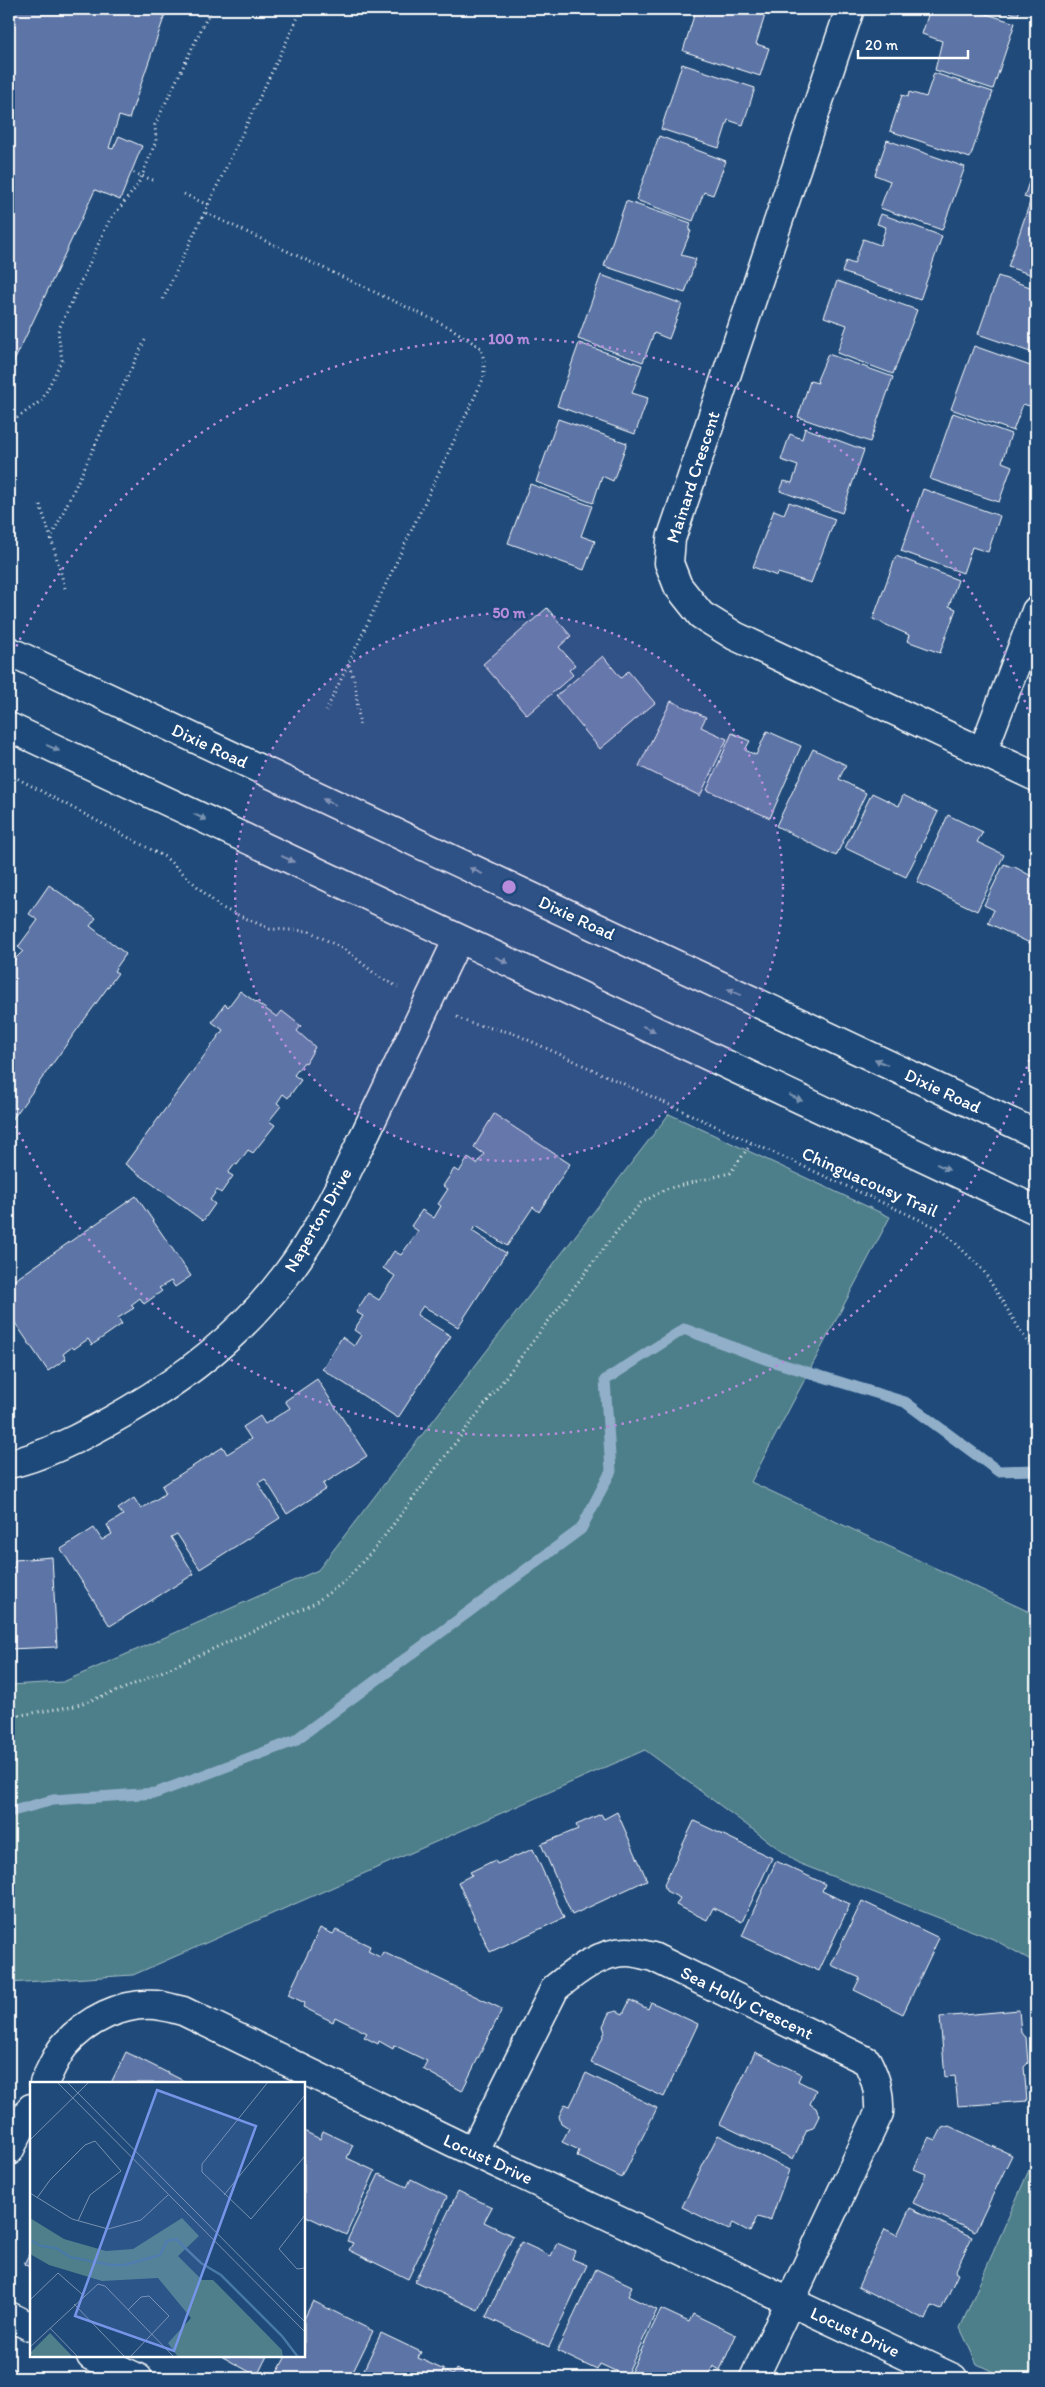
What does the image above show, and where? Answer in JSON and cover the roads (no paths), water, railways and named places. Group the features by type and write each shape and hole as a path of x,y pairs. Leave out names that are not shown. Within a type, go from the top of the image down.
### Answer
{"street":[{"name":"Mainard Crescent","path":"850,9 671,539 669,563 678,586 701,615 735,636 1036,777"},
{"path":"984,751 1036,611"},
{"name":"Dixie Road","path":"9,651 1036,1134"},
{"path":"9,727 1036,1210"},
{"name":"Naperton Drive","path":"9,1464 68,1443 160,1392 201,1362 256,1311 274,1290 315,1232 354,1157 458,939"},
{"name":"Sea Holly Crescent","path":"473,2152 556,1988 576,1971 603,1957 627,1952 654,1957 867,2061 880,2095 879,2113 754,2378"},
{"name":"Locust Drive","path":"45,2082 63,2047 82,2029 102,2015 131,2007 155,2005 183,2011 473,2152 952,2378"},
{"path":"9,2151 30,2110"},
{"path":"9,2316 30,2326"},
{"path":"94,2357 138,2378"}],"waterway":[{"path":"9,1812 53,1800 156,1793 294,1741 581,1529 611,1471 605,1380 684,1329 768,1360 905,1402 998,1471 1036,1470"}]}
